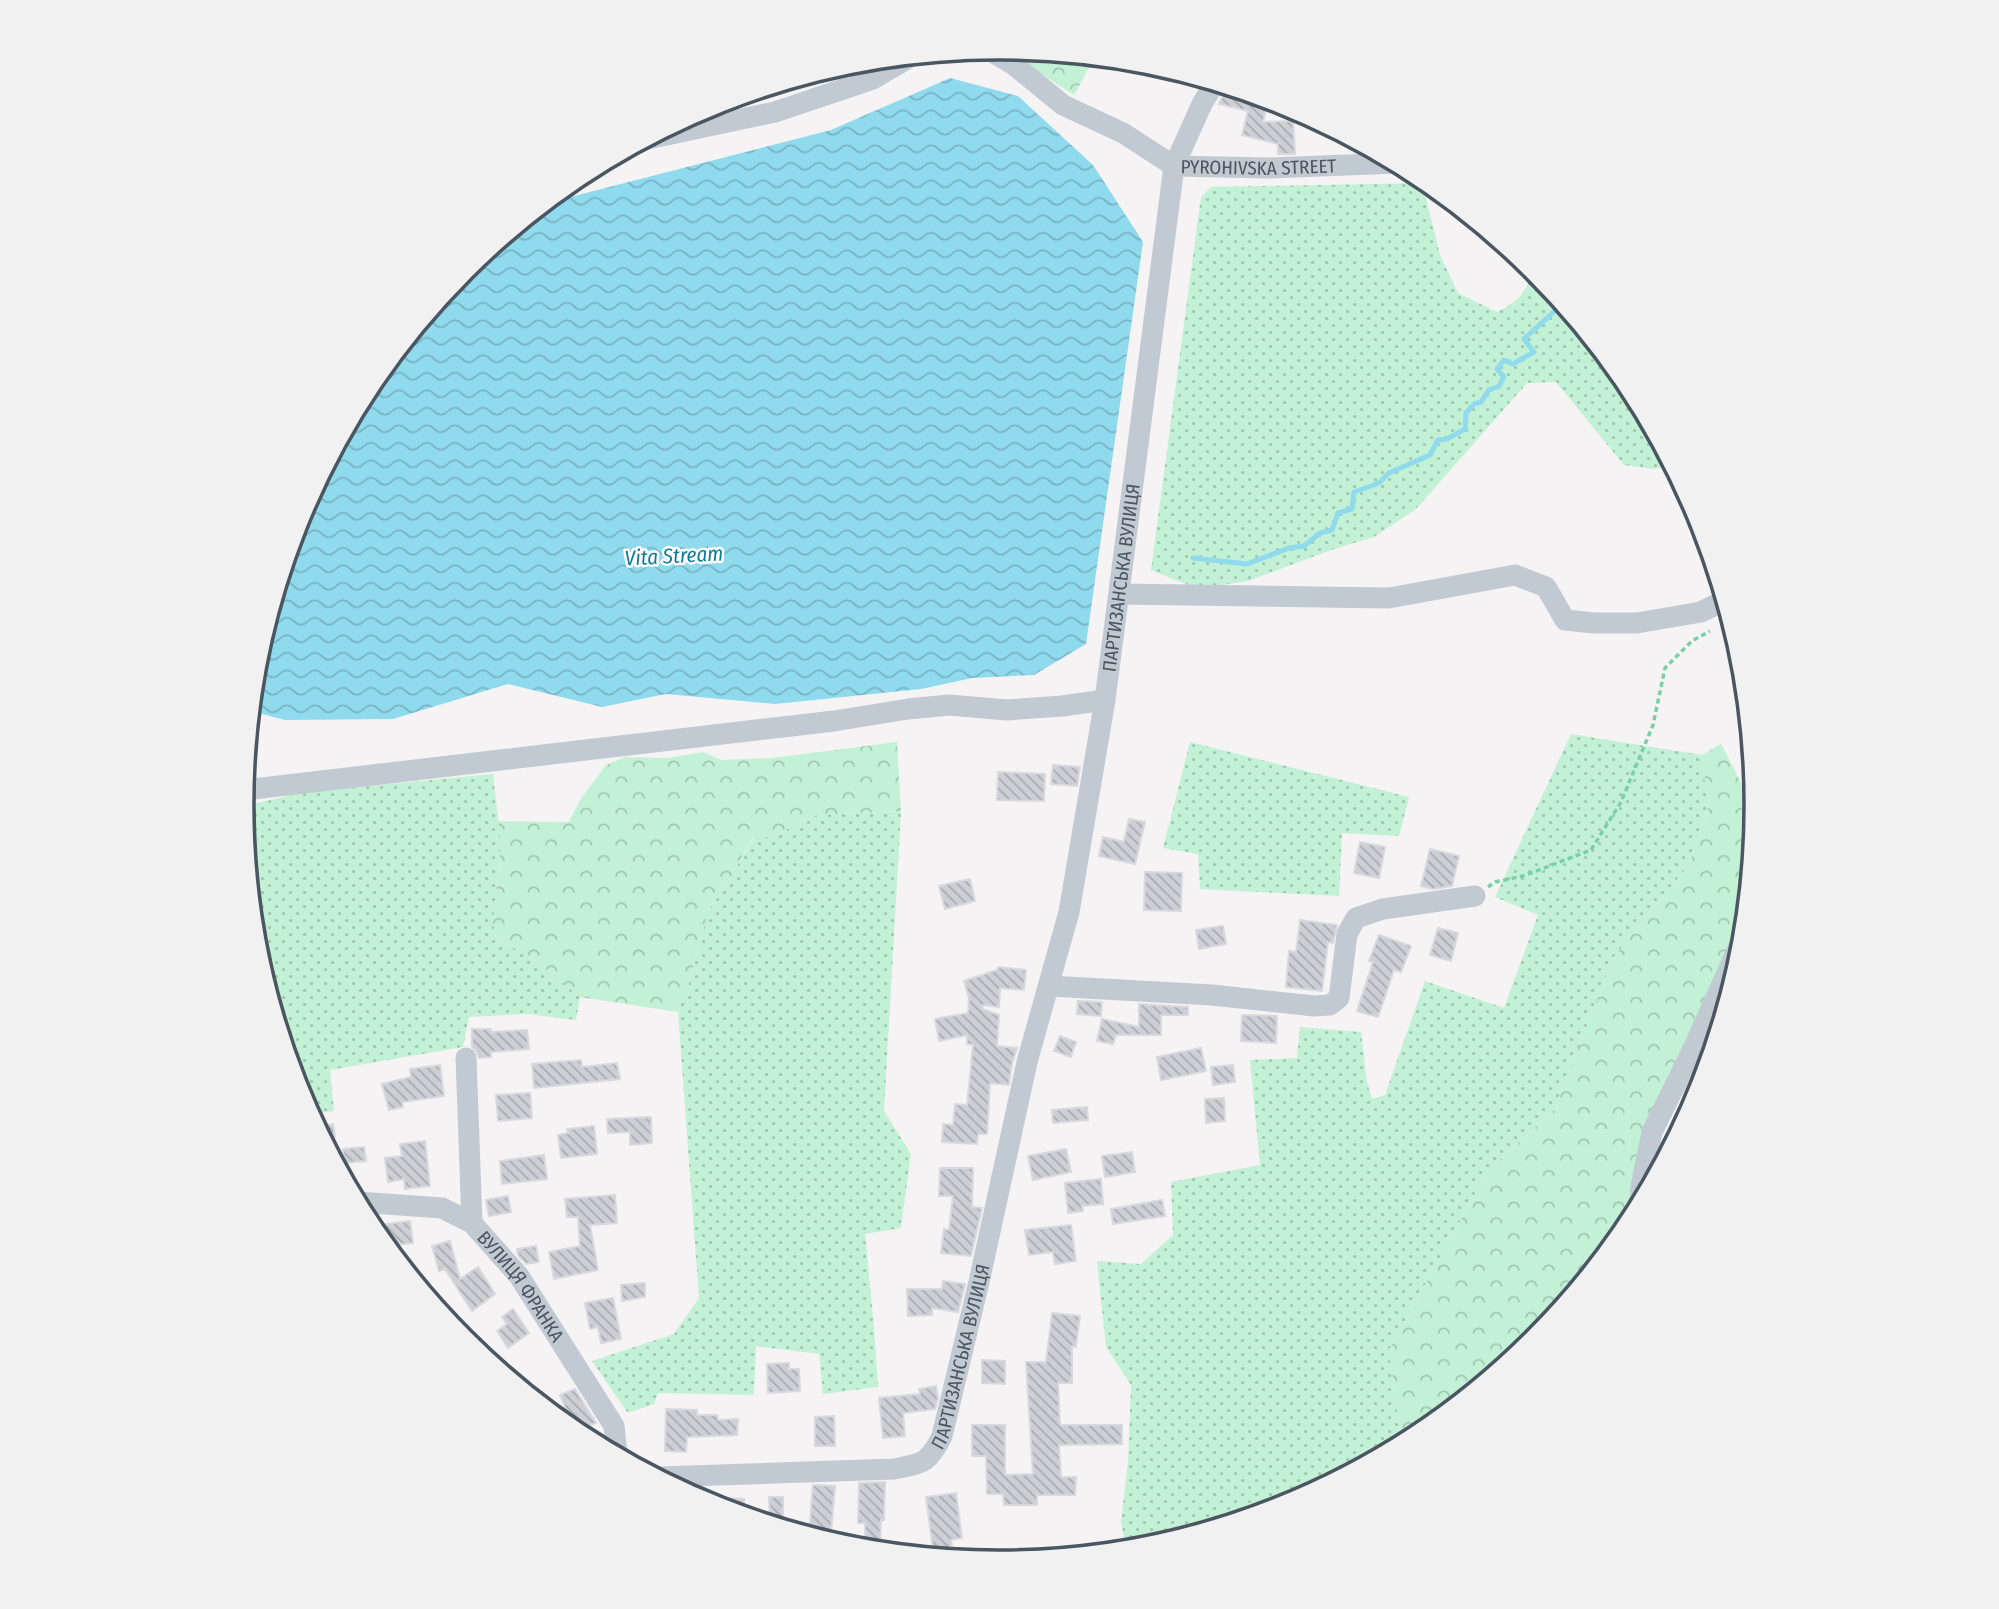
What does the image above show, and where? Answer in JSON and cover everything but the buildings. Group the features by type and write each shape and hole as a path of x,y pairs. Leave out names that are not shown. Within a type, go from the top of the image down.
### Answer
{"street":[{"name":"PYROHIVSKA STREET","path":"1006,60 1063,105 1123,133 1174,166 1267,168 1379,164"},
{"path":"678,132 775,111 873,79 892,68"},
{"name":"ПАРТИЗАНСЬКА ВУЛИЦЯ","path":"677,1476 894,1469 921,1464 933,1454 942,1436 1027,1062 1069,912 1105,700 1174,166 1210,90"},
{"path":"1119,594 1389,598 1516,575 1546,587 1565,620 1594,623 1637,622 1701,612 1717,604"},
{"path":"255,789 834,721 908,709 949,705 1007,710 1105,700"},
{"path":"1049,986 1330,1005 1339,998 1348,934 1356,918 1383,909 1475,896"},
{"path":"1642,1182 1652,1132 1722,984"},
{"path":"466,1058 472,1223"},
{"name":"ВУЛИЦЯ ФРАНКА","path":"370,1203 442,1208 472,1223 519,1276 614,1426 616,1443"}],"path":[{"path":"1475,896 1495,882 1523,876 1591,849 1621,802 1653,725 1665,668 1692,641 1713,629"}],"green space":[{"path":"1021,60 1090,65 1074,95"},
{"path":"1410,183 1425,193 1440,255 1458,293 1497,312 1522,294 1529,281 1591,351 1645,432 1664,467 1653,469 1624,465 1556,382 1527,383 1416,509 1374,537 1248,581 1198,589 1151,570 1201,197 1211,187"},
{"path":"1571,734 1702,755 1708,808 1689,865 1613,958 1555,1109 1487,1172 1389,1350 1400,1432 1329,1473 1285,1493 1192,1524 1124,1538 1121,1522 1128,1462 1131,1385 1106,1347 1097,1261 1141,1264 1173,1235 1171,1182 1260,1165 1250,1060 1297,1058 1300,1027 1361,1032 1367,1082 1372,1099 1385,1095 1425,981 1504,1008 1538,915 1495,897"},
{"path":"897,742 901,811 817,815 771,837 753,837 708,911 689,983 678,1012 580,997 534,959 496,938 493,922 501,843 498,821 569,822 580,800 606,765 625,757 667,758 703,752 721,760 772,758"},
{"path":"1190,742 1409,797 1399,836 1342,833 1339,896 1200,889 1198,854 1163,848"},
{"path":"1721,744 1744,788 1743,853 1738,902 1723,980 1652,1132 1645,1177 1591,1258 1560,1296 1491,1365 1453,1396 1400,1432 1389,1350 1487,1172 1555,1109 1613,958 1689,865 1708,808 1702,755"},
{"path":"493,774 501,843 493,922 496,938 534,959 580,997 576,1020 528,1014 469,1017 463,1047 330,1070 334,1111 321,1113 294,1044 280,997 261,902 256,853 254,803 306,792"},
{"path":"901,811 884,1111 911,1154 901,1228 865,1234 878,1387 823,1394 819,1354 756,1346 754,1395 658,1393 654,1404 628,1413 592,1361 674,1334 699,1298 678,1012 689,983 708,911 754,837 771,837 817,815"}],"water":[{"path":"950,78 1018,96 1093,165 1143,242 1086,644 1034,675 972,678 921,689 775,704 666,694 602,707 508,684 393,719 285,720 260,713 280,612 311,519 331,475 354,432 408,351 439,313 473,278 508,244 568,198 831,130"}],"waterway":[{"name":"Vita Stream","path":"1193,558 1247,564 1289,548 1304,546 1320,533 1332,530 1338,513 1352,509 1354,492 1379,483 1389,473 1430,455 1438,440 1447,439 1465,429 1466,413 1474,404 1481,402 1489,390 1499,386 1504,377 1497,369 1504,360 1513,364 1534,352 1524,339 1557,309"}]}
